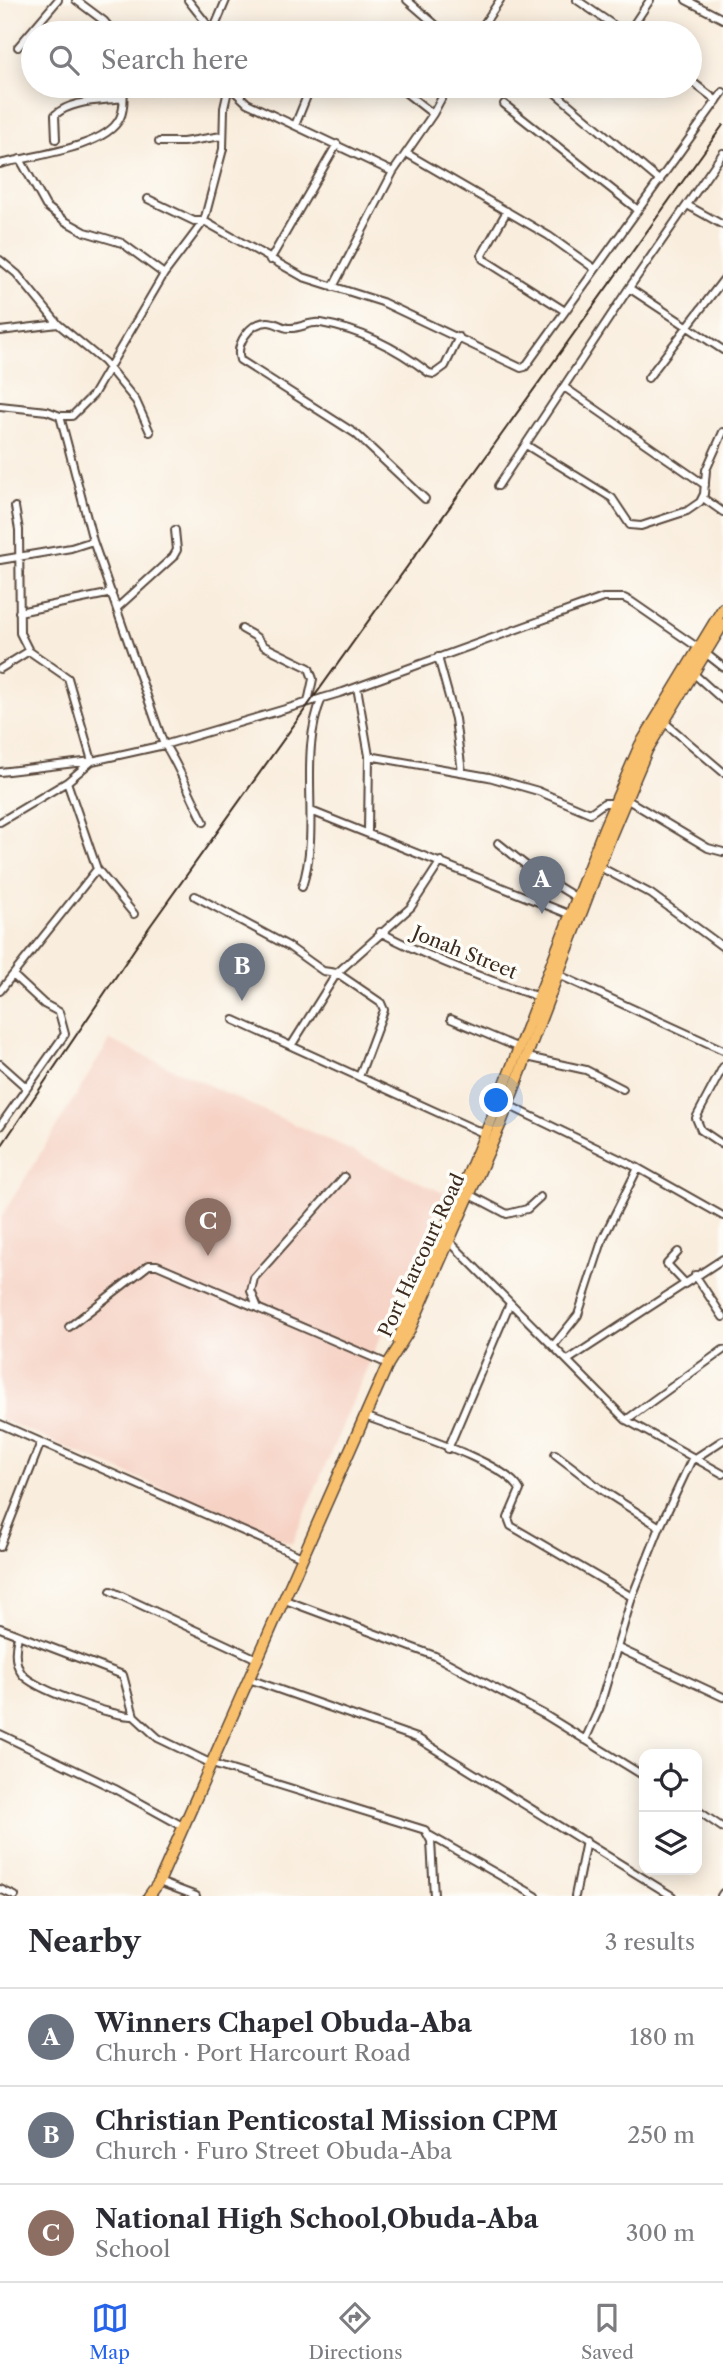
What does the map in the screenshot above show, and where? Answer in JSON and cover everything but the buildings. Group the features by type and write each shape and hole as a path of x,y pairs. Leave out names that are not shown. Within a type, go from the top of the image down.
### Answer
{"highway":[{"name":"Port Harcourt Road","path":"395,1351 410,1329 508,1105 600,867 640,745 701,650 723,608"},
{"name":"Port Harcourt Road","path":"395,1351 402,1324 485,1134 571,915 620,801 663,721 675,692 692,673 701,650 723,624"},
{"path":"149,1896 159,1882 184,1827 395,1351"}],"street":[{"path":"40,21 58,0"},
{"path":"76,0 104,21"},
{"path":"187,0 205,21"},
{"path":"218,21 226,0"},
{"path":"407,0 431,21"},
{"path":"486,21 500,0"},
{"path":"577,0 609,21"},
{"path":"635,21 650,0"},
{"path":"686,0 723,19"},
{"path":"18,47 21,43"},
{"path":"702,89 717,100"},
{"path":"148,199 194,221 204,221 303,277 382,302 521,368 723,92"},
{"path":"0,164 93,140 119,121 123,98 68,106 60,110 55,115 56,139"},
{"path":"0,406 47,411 60,416 72,416 78,412 109,369 164,274 204,221 223,149 227,98"},
{"path":"242,98 247,103 296,123 393,172"},
{"path":"296,123 306,98"},
{"path":"412,98 433,114"},
{"path":"333,287 393,172 442,98"},
{"path":"561,98 660,181"},
{"path":"504,104 639,210"},
{"path":"159,142 183,142 222,136"},
{"path":"270,260 337,144"},
{"path":"406,153 549,236 595,270"},
{"path":"498,486 629,288 723,153"},
{"path":"20,159 46,206 85,232 122,243 164,274"},
{"path":"687,205 723,225"},
{"path":"507,211 482,255 483,259 565,311"},
{"path":"1,262 17,274 58,324 109,369 136,401 150,432"},
{"path":"648,378 723,279"},
{"path":"629,288 689,325 723,350"},
{"path":"425,499 356,433 240,360 240,342 247,333 263,322 287,328 320,323 402,352 434,374 445,366 459,337"},
{"path":"0,331 58,324"},
{"path":"564,387 705,485"},
{"path":"60,416 93,541 164,745 171,750 185,789 204,822"},
{"path":"526,445 612,498 624,519 634,526 687,511 703,498 706,470 723,432"},
{"path":"703,498 723,512"},
{"path":"15,507 20,633 29,651 68,678 92,761"},
{"path":"117,608 173,558 177,550 174,530"},
{"path":"0,560 19,559 28,554 71,548 93,541"},
{"path":"19,612 112,593"},
{"path":"0,772 92,761 164,745 356,687 603,598 624,598 632,602 723,667"},
{"path":"242,629 256,637 264,646 309,668 313,678 308,702"},
{"path":"0,669 29,651"},
{"path":"438,657 455,719 461,772"},
{"path":"692,673 723,700"},
{"path":"356,687 369,756 368,831"},
{"path":"302,887 310,860 312,743 317,710 322,698"},
{"path":"663,721 723,772"},
{"path":"369,756 461,772 538,791 590,813 604,803 620,801 708,848 723,852"},
{"path":"0,822 67,782 92,761"},
{"path":"67,782 97,869 134,914"},
{"path":"311,811 368,831 571,915"},
{"path":"498,843 533,871 578,898"},
{"path":"291,1046 337,973 418,899 441,861"},
{"path":"600,867 651,894 723,947"},
{"path":"0,991 97,869"},
{"path":"195,896 288,946 323,971 337,973 384,1007 359,1077"},
{"name":"Jonah Street","path":"380,932 415,951 480,978 539,998"},
{"path":"0,1126 58,1047 65,1029 59,1012 44,1004 13,975"},
{"path":"559,975 723,1050"},
{"path":"451,1019 519,1048"},
{"path":"234,1020 485,1134"},
{"path":"527,1057 586,1070 623,1089"},
{"path":"0,1064 27,1088"},
{"path":"723,1066 696,1118 701,1130 723,1145"},
{"path":"508,1105 638,1168 723,1216"},
{"path":"553,1346 578,1315 603,1238 638,1168"},
{"path":"258,1308 251,1291 254,1278 344,1177"},
{"path":"469,1194 507,1214 527,1209 540,1197"},
{"path":"449,1241 568,1360 586,1383 626,1419 723,1474"},
{"path":"678,1252 667,1264 684,1282"},
{"path":"568,1360 723,1259"},
{"path":"69,1327 149,1265 157,1265 388,1364"},
{"path":"695,1275 723,1317"},
{"path":"448,1449 510,1303"},
{"path":"626,1419 723,1350"},
{"path":"365,1416 494,1466 517,1484 519,1497 508,1518 510,1527 632,1597"},
{"path":"0,1424 302,1557"},
{"path":"586,1740 618,1648 632,1597 660,1527 689,1465 723,1440"},
{"path":"0,1548 41,1442"},
{"path":"555,1454 602,1490 660,1527"},
{"path":"111,1591 257,1659"},
{"path":"285,1600 435,1656 586,1740 639,1773"},
{"path":"0,1628 123,1675 134,1716 147,1731 212,1764 412,1824 536,1896"},
{"path":"18,1636 17,1660 24,1677 74,1701 119,1716 134,1716"},
{"path":"618,1648 723,1697"},
{"path":"249,1679 417,1738 672,1896"},
{"path":"0,1734 115,1789 184,1827"},
{"path":"700,1812 723,1828"},
{"path":"429,1835 434,1896"},
{"path":"575,1896 586,1841"},
{"path":"159,1882 196,1896"},
{"path":"0,1889 15,1896"}],"shaded area":[{"path":"110,1040 446,1194 399,1293 292,1544 0,1419 0,1219"}],"railway":[{"path":"0,1148 148,929 723,125"}],"place":[{"name":"Winners Chapel Obuda-Aba","path":"542,914"},
{"name":"Christian Penticostal Mission CPM","path":"242,1001"},
{"name":"National High School,Obuda-Aba","path":"208,1256"}]}
